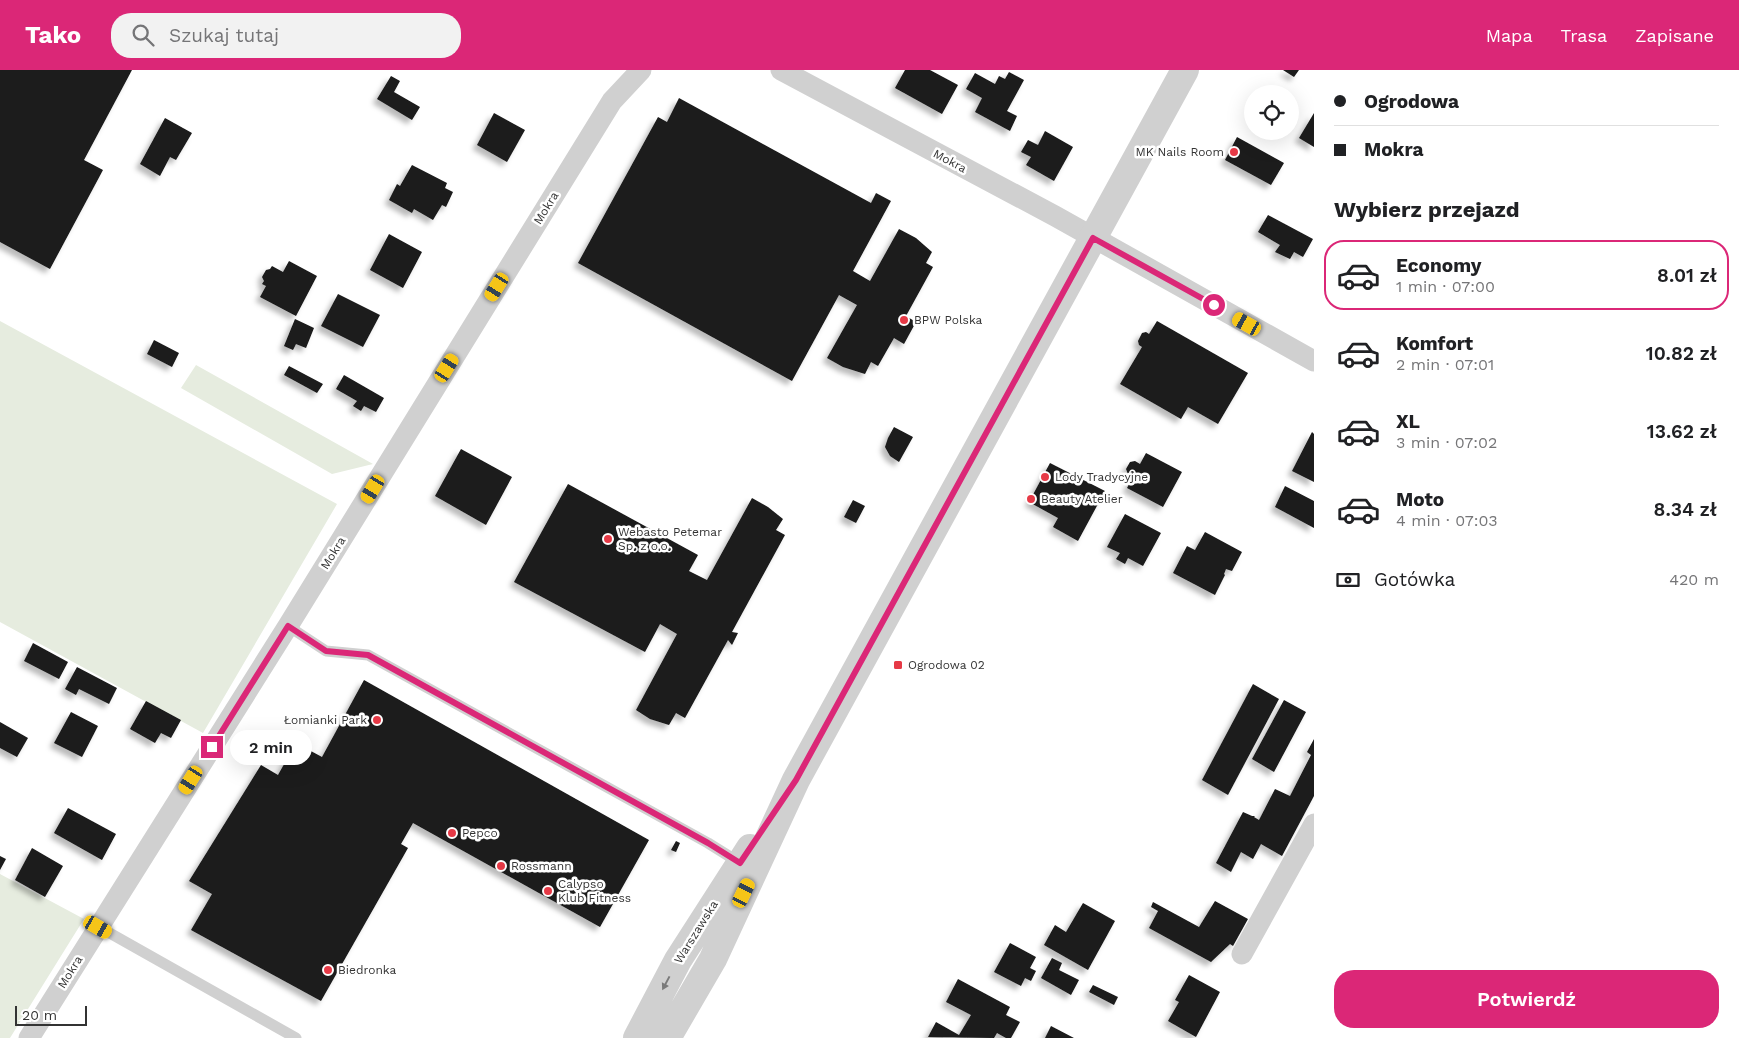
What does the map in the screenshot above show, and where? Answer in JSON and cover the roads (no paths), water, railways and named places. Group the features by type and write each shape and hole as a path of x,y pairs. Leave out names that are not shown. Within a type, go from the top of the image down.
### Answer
{"street":[{"name":"Mokra","path":"29,1038 288,626 612,101 641,70"},
{"name":"Mokra","path":"780,70 1047,212 1314,361"},
{"name":"Warszawska","path":"637,1038 678,960 712,932 1185,70"},
{"name":"Warszawska","path":"667,1038 713,959 712,932 740,863 796,780"},
{"path":"1242,954 1314,824"}],"lane":[{"path":"288,626 326,651 368,655 699,838 740,863"},
{"path":"98,927 296,1038"}],"place":[{"name":"MK Nails Room","path":"1234,152"},
{"name":"BPW Polska","path":"904,320"},
{"name":"Lody Tradycyjne","path":"1045,477"},
{"name":"Beauty Atelier","path":"1031,499"},
{"name":"Webasto Petemar Sp. z o.o.","path":"608,539"},
{"name":"Ogrodowa 02","path":"898,665"},
{"name":"Łomianki Park","path":"377,720"},
{"name":"Pepco","path":"452,833"},
{"name":"Rossmann","path":"501,866"},
{"name":"Calypso Klub Fitness","path":"548,891"},
{"name":"Biedronka","path":"328,970"}]}
